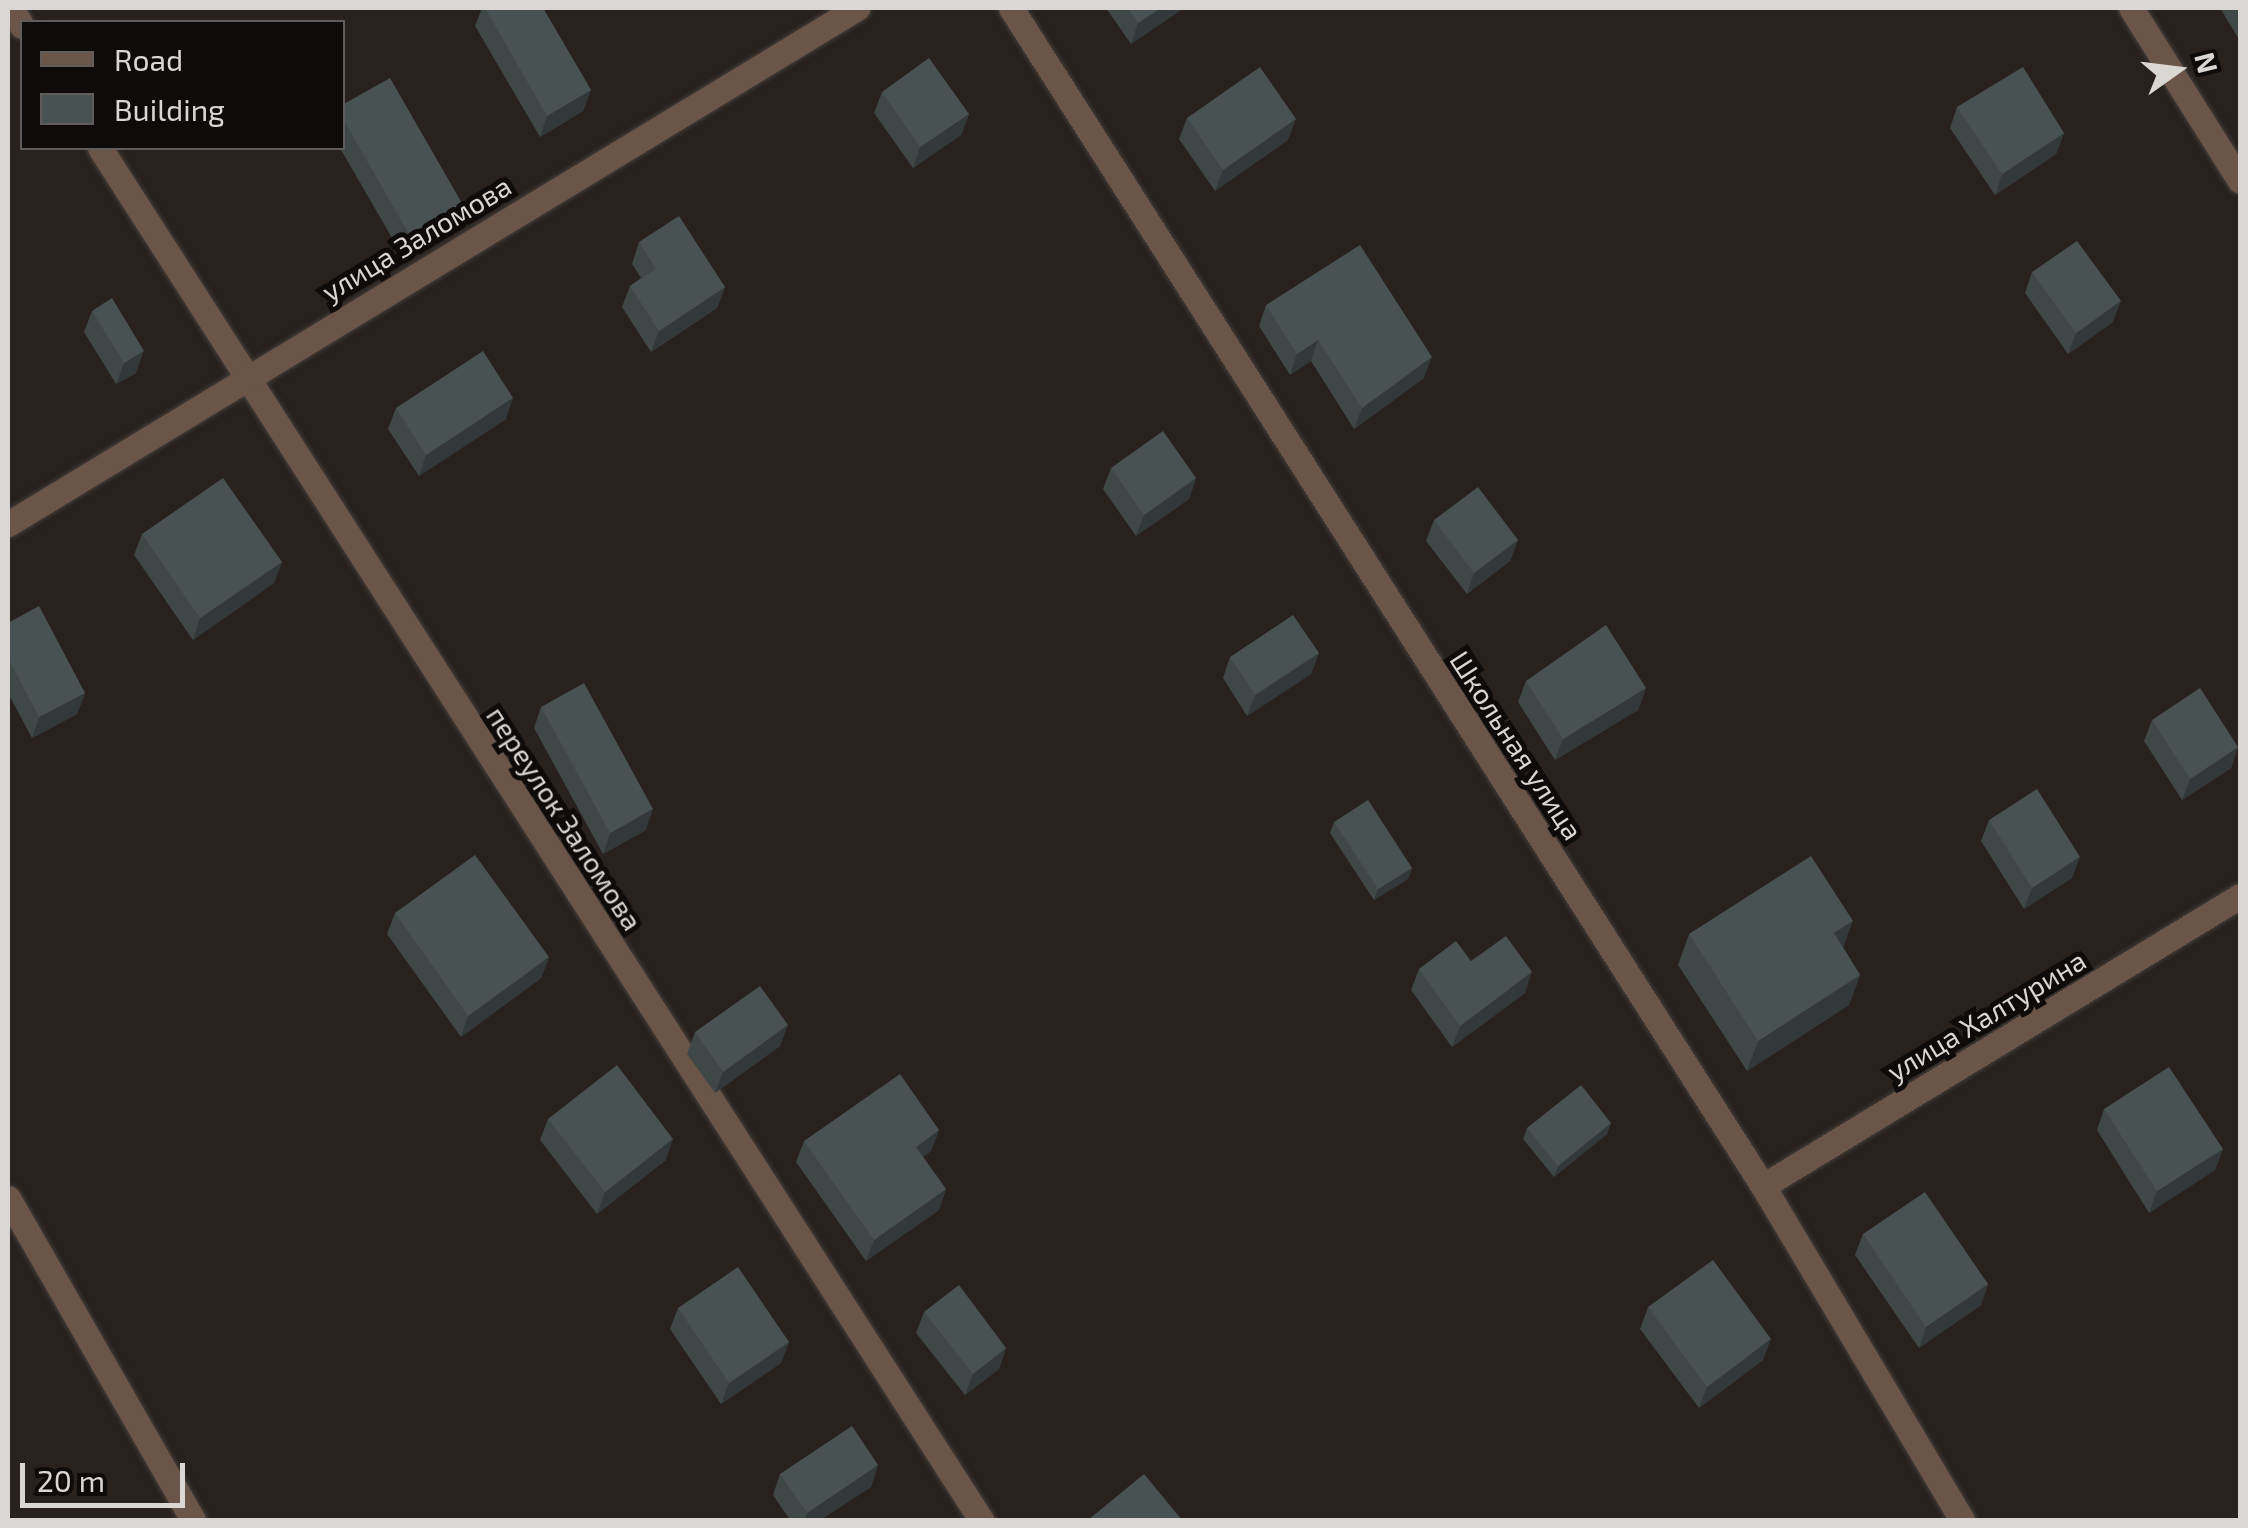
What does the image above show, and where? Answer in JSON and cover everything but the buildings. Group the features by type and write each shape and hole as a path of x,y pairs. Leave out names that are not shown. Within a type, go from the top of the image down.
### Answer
{"street":[{"name":"улица Заломова","path":"8,524 246,376 858,8"},
{"name":"Школьная улица","path":"1011,8 1762,1186 1962,1520"},
{"path":"2131,8 2240,181"},
{"name":"переулок Заломова","path":"101,150 981,1520"},
{"name":"улица Халтурина","path":"1762,1186 2240,896"},
{"path":"8,1198 194,1520"}]}
